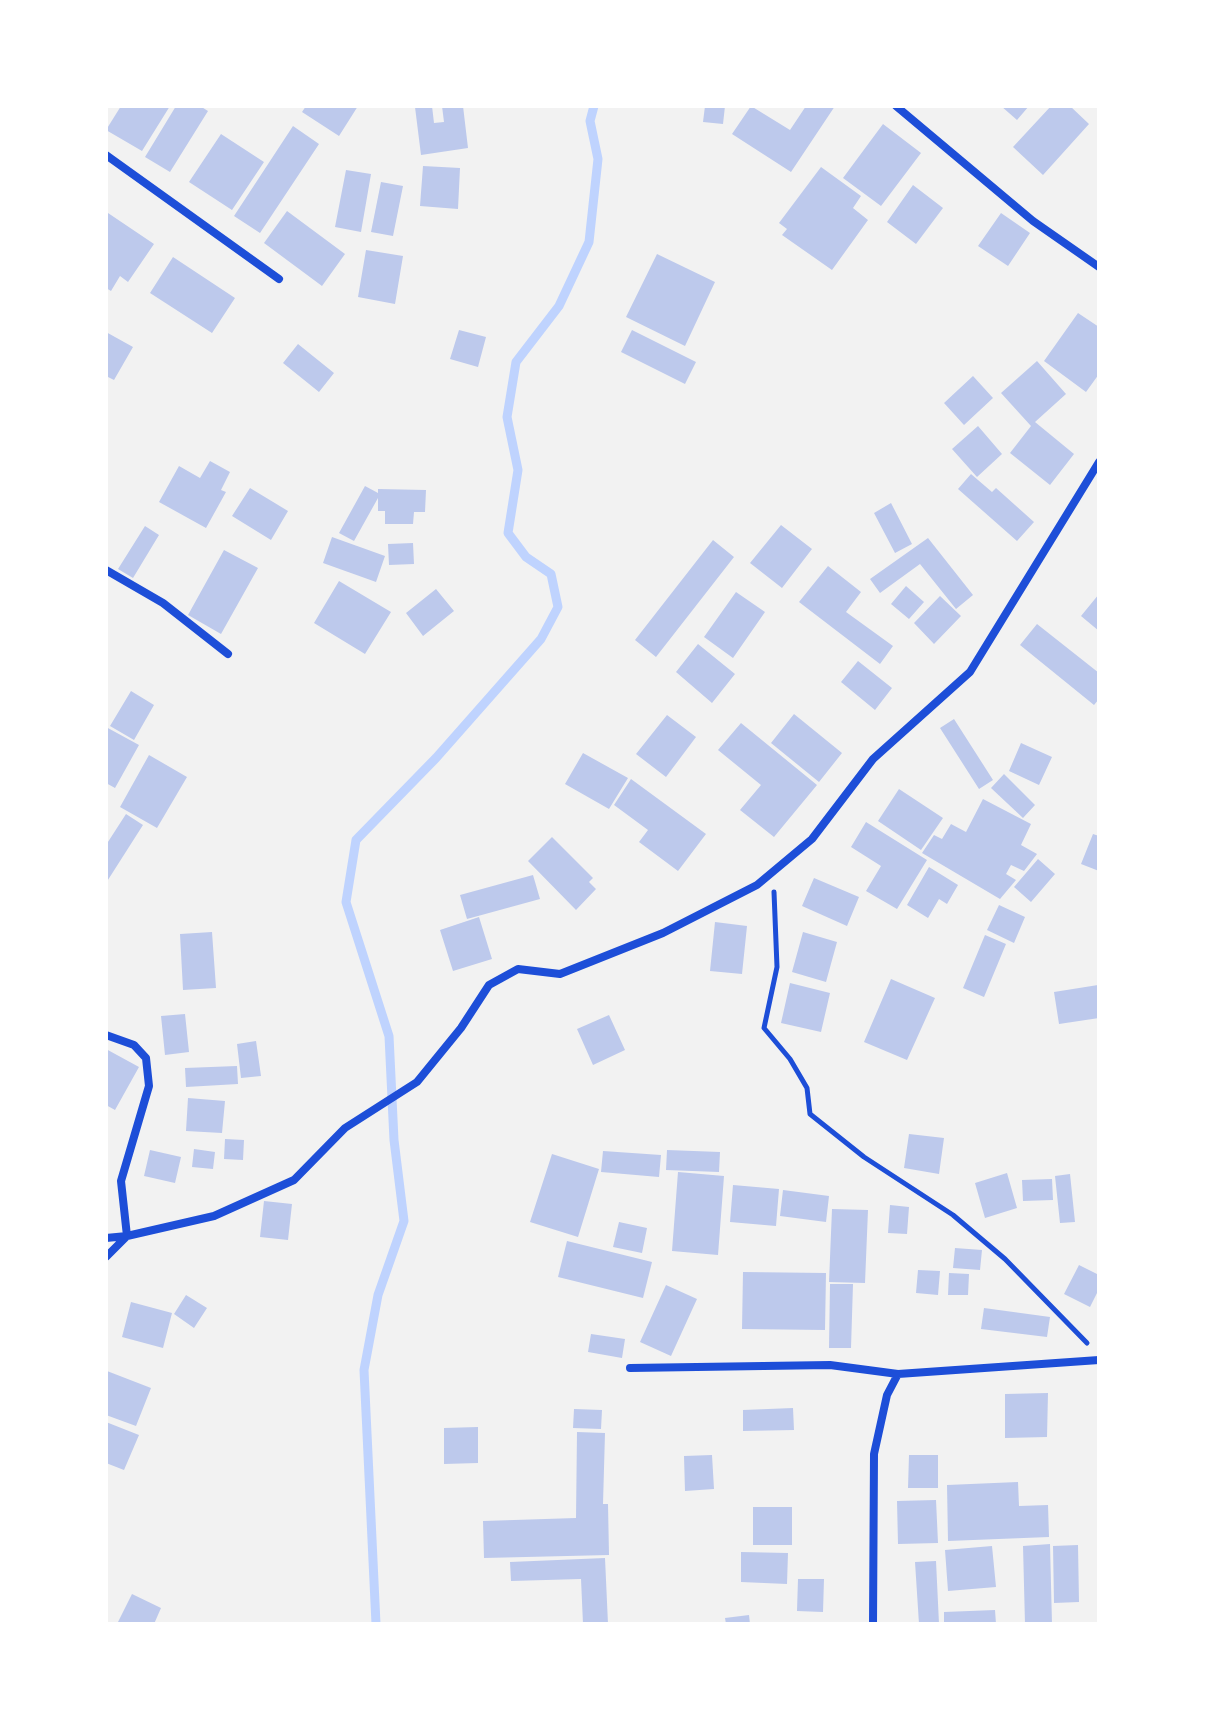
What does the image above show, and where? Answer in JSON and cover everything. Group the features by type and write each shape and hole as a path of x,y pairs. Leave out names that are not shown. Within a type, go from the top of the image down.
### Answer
{"street":[{"path":"896,106 1033,221 1099,267"},
{"path":"106,155 279,279"},
{"path":"106,1238 214,1216 294,1180 345,1128 417,1082 461,1028 489,985 518,969 560,974 663,933 757,885 812,839 873,759 970,672 1099,462"},
{"path":"106,570 163,603 228,654"},
{"path":"106,1035 134,1045 146,1058 149,1086 121,1181 127,1236"},
{"path":"106,1257 127,1236"},
{"path":"630,1368 830,1365 898,1374 1099,1360"},
{"path":"873,1624 874,1454 887,1395 898,1374"}],"path":[{"path":"773,871 777,967 764,1028 790,1059 807,1088 810,1114 864,1157 953,1215 1005,1259 1089,1344"}],"building":[{"path":"121,106 170,106 142,151 106,130"},
{"path":"176,106 200,106 208,111 170,172 145,157"},
{"path":"306,106 358,106 339,136 302,112"},
{"path":"432,106 434,123 444,122 442,106 463,106 468,148 421,155 415,107"},
{"path":"705,106 725,106 723,124 703,122"},
{"path":"751,106 790,130 806,106 835,106 791,172 732,134"},
{"path":"1001,106 1029,106 1017,120"},
{"path":"1051,106 1070,106 1089,124 1043,175 1013,147"},
{"path":"883,124 921,153 881,206 843,178"},
{"path":"293,126 319,144 260,233 234,216"},
{"path":"221,134 264,162 232,210 189,182"},
{"path":"423,166 460,168 458,209 420,206"},
{"path":"821,167 861,196 853,208 868,220 832,270 782,235 787,229 779,223"},
{"path":"346,170 371,174 361,232 335,227"},
{"path":"381,182 403,186 393,236 371,232"},
{"path":"913,185 943,208 916,244 887,222"},
{"path":"287,211 345,254 322,286 264,243"},
{"path":"108,213 154,244 128,282 120,276 111,291 106,288"},
{"path":"1001,213 1030,233 1008,266 978,246"},
{"path":"366,250 403,256 395,304 358,297"},
{"path":"657,254 715,282 685,346 626,317"},
{"path":"173,257 235,298 212,333 150,293"},
{"path":"1078,313 1099,327 1099,374 1086,392 1044,361"},
{"path":"459,330 486,337 478,367 450,359"},
{"path":"632,330 696,362 685,384 621,352"},
{"path":"106,332 133,347 114,380 106,376"},
{"path":"298,344 334,373 319,392 283,363"},
{"path":"1037,361 1066,394 1035,422 1074,454 1050,485 1010,453 1031,426 1001,393"},
{"path":"973,376 993,398 964,425 944,403"},
{"path":"978,426 1002,454 977,477 952,449"},
{"path":"210,461 230,472 221,490 226,492 206,528 159,502 179,466 200,478"},
{"path":"971,474 992,492 996,488 1034,522 1017,541 958,489"},
{"path":"365,486 378,493 378,489 426,490 425,512 414,512 413,524 385,524 385,511 378,511 378,498 354,541 339,533"},
{"path":"250,488 288,511 271,540 232,516"},
{"path":"891,503 912,544 895,553 874,513"},
{"path":"781,525 812,549 782,588 750,563"},
{"path":"145,526 159,535 133,578 118,569"},
{"path":"332,537 385,556 376,582 323,563"},
{"path":"928,538 973,595 956,609 920,564 880,593 870,579"},
{"path":"713,540 734,557 656,657 635,640"},
{"path":"413,543 414,564 389,565 388,544"},
{"path":"224,550 258,568 221,634 188,615"},
{"path":"828,566 861,592 846,612 893,646 880,664 799,602"},
{"path":"339,581 391,612 365,654 314,623"},
{"path":"906,586 924,602 909,619 891,604"},
{"path":"436,589 454,611 423,636 406,613"},
{"path":"736,592 765,612 733,658 704,637"},
{"path":"1099,594 1099,631 1081,616"},
{"path":"940,596 961,616 934,644 914,623"},
{"path":"1037,624 1099,673 1099,699 1094,705 1020,645"},
{"path":"698,644 735,674 712,703 676,672"},
{"path":"858,661 892,688 875,710 841,682"},
{"path":"131,691 154,705 134,740 110,726"},
{"path":"794,714 842,753 819,782 771,743"},
{"path":"667,715 696,737 666,777 636,754"},
{"path":"954,719 993,780 979,789 940,728"},
{"path":"741,723 817,785 774,837 740,810 761,785 718,750"},
{"path":"106,727 139,745 115,788 106,783"},
{"path":"1021,743 1052,757 1039,785 1009,771"},
{"path":"583,753 628,778 609,809 565,784"},
{"path":"149,755 187,777 157,828 120,807"},
{"path":"1004,774 1035,805 1023,818 991,788"},
{"path":"631,779 706,834 678,871 639,842 648,830 614,805"},
{"path":"899,789 943,818 921,850 878,821"},
{"path":"983,799 1031,824 1021,845 1037,854 1024,871 1011,865 1006,874 1016,880 1000,899 922,853 934,835 942,839 951,824 966,832"},
{"path":"126,814 143,825 106,883 106,845"},
{"path":"866,822 927,860 897,909 866,891 881,866 851,847"},
{"path":"1093,834 1099,836 1099,871 1081,864"},
{"path":"552,837 593,878 589,882 596,889 576,910 528,861"},
{"path":"1038,859 1055,874 1031,902 1014,887"},
{"path":"929,867 958,885 947,904 939,899 928,918 907,905"},
{"path":"533,875 540,899 467,919 460,895"},
{"path":"814,878 859,897 847,926 802,906"},
{"path":"999,905 1025,917 1014,943 987,930"},
{"path":"479,917 492,959 453,971 440,930"},
{"path":"715,922 747,926 742,974 710,971"},
{"path":"212,932 216,988 183,990 180,934"},
{"path":"803,932 837,942 826,982 792,972"},
{"path":"985,935 1006,944 984,997 963,988"},
{"path":"891,979 935,998 907,1060 864,1042"},
{"path":"790,983 830,993 821,1032 781,1023"},
{"path":"1098,985 1099,1018 1059,1024 1054,992"},
{"path":"185,1014 189,1052 165,1055 161,1016"},
{"path":"609,1015 625,1050 593,1065 577,1029"},
{"path":"256,1041 261,1076 241,1078 237,1044"},
{"path":"106,1049 139,1067 115,1110 106,1105"},
{"path":"237,1066 238,1084 186,1087 185,1068"},
{"path":"188,1098 225,1101 222,1133 186,1131"},
{"path":"909,1134 944,1138 939,1174 904,1168"},
{"path":"225,1139 244,1140 243,1160 224,1159"},
{"path":"194,1149 215,1152 213,1169 192,1167"},
{"path":"150,1150 181,1157 175,1183 144,1176"},
{"path":"667,1150 720,1152 719,1172 666,1170"},
{"path":"603,1151 661,1155 659,1177 601,1172"},
{"path":"552,1154 599,1169 578,1237 530,1222"},
{"path":"678,1172 724,1176 718,1255 672,1251"},
{"path":"1007,1173 1017,1208 985,1218 975,1183"},
{"path":"1070,1174 1075,1222 1060,1223 1055,1176"},
{"path":"1052,1179 1053,1200 1023,1201 1022,1180"},
{"path":"733,1185 779,1189 776,1226 730,1222"},
{"path":"783,1190 829,1196 826,1222 780,1216"},
{"path":"264,1201 292,1204 288,1240 260,1237"},
{"path":"890,1205 909,1207 907,1234 888,1233"},
{"path":"832,1209 868,1210 865,1283 829,1282"},
{"path":"619,1222 647,1228 642,1253 613,1247"},
{"path":"567,1241 652,1262 643,1298 558,1277"},
{"path":"955,1248 982,1250 980,1270 953,1268"},
{"path":"1079,1265 1099,1275 1099,1289 1090,1307 1064,1294"},
{"path":"918,1270 940,1271 938,1295 916,1293"},
{"path":"743,1272 826,1273 825,1330 742,1329"},
{"path":"949,1273 969,1274 968,1295 948,1295"},
{"path":"830,1284 853,1284 851,1348 829,1348"},
{"path":"666,1285 697,1299 671,1356 640,1342"},
{"path":"186,1295 207,1308 194,1328 174,1314"},
{"path":"131,1302 172,1313 163,1348 122,1337"},
{"path":"984,1308 1050,1317 1047,1337 981,1329"},
{"path":"591,1334 625,1339 622,1358 588,1352"},
{"path":"107,1371 151,1388 136,1426 106,1415"},
{"path":"1048,1393 1047,1437 1005,1438 1005,1394"},
{"path":"793,1408 794,1430 743,1431 743,1410"},
{"path":"574,1409 602,1410 601,1429 573,1428"},
{"path":"106,1422 139,1435 124,1470 106,1463"},
{"path":"478,1427 478,1463 444,1464 444,1428"},
{"path":"577,1432 605,1433 603,1504 608,1504 609,1555 484,1558 483,1521 576,1518"},
{"path":"712,1455 714,1489 685,1491 684,1456"},
{"path":"909,1455 938,1455 938,1488 908,1488"},
{"path":"1018,1482 1019,1506 1048,1505 1049,1537 948,1541 947,1485"},
{"path":"936,1500 938,1543 898,1544 897,1501"},
{"path":"753,1507 792,1507 792,1545 753,1545"},
{"path":"1050,1544 1052,1624 1025,1624 1023,1546"},
{"path":"1078,1545 1079,1602 1054,1603 1053,1546"},
{"path":"992,1546 996,1587 948,1591 945,1550"},
{"path":"741,1552 788,1553 787,1584 741,1582"},
{"path":"605,1558 608,1624 583,1624 581,1579 511,1581 510,1562"},
{"path":"936,1561 939,1624 919,1624 915,1562"},
{"path":"798,1579 824,1579 823,1612 797,1611"},
{"path":"132,1594 161,1608 154,1624 118,1622"},
{"path":"995,1610 996,1624 944,1624 944,1612"},
{"path":"749,1615 750,1624 726,1624 725,1618"}],"waterway":[{"path":"376,1624 364,1370 378,1295 404,1221 394,1140 389,1036 346,902 356,840 436,758 541,639 558,607 551,574 526,557 508,533 518,470 507,417 516,362 559,306 589,242 598,159 590,121 594,106"}]}
